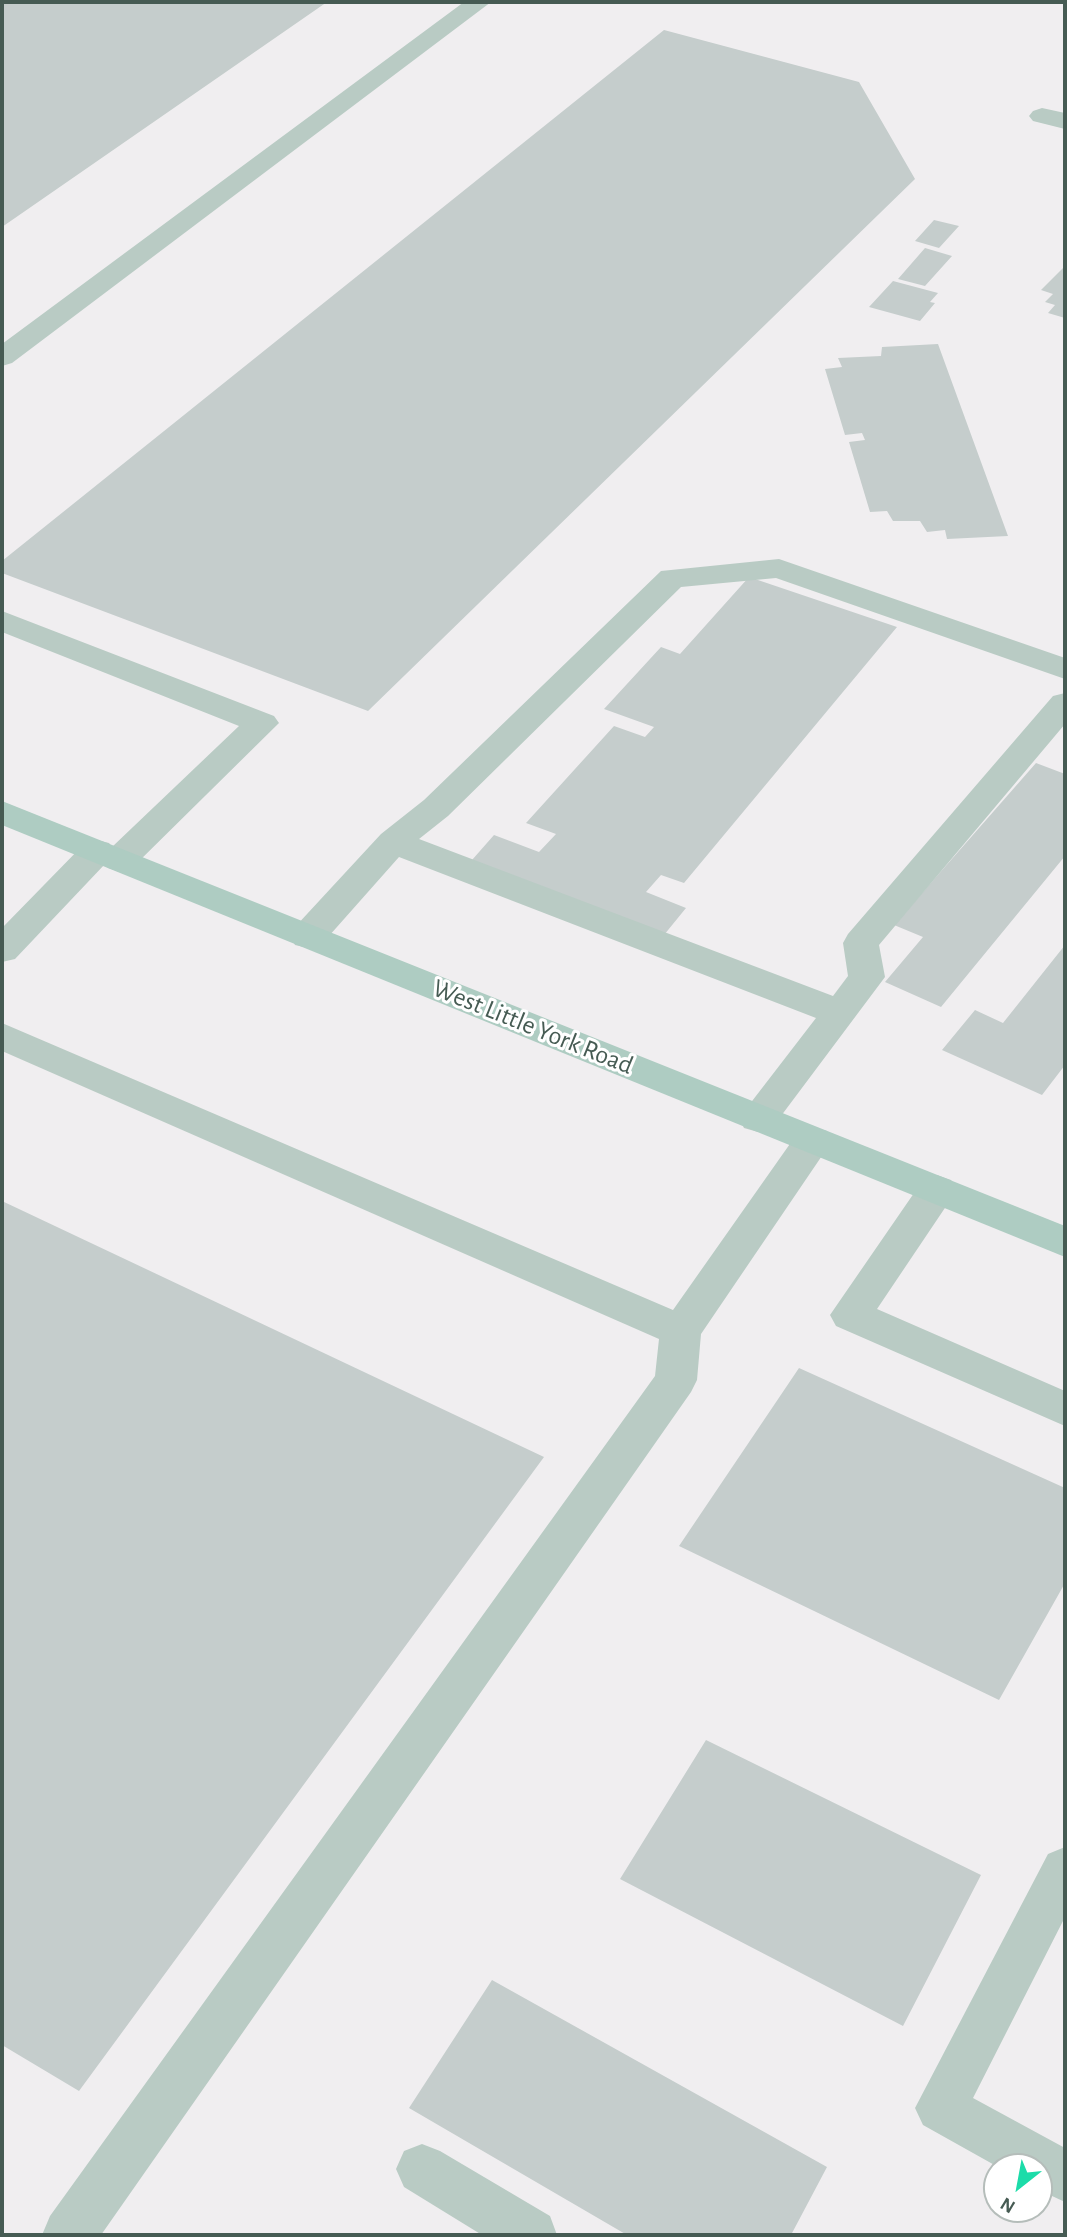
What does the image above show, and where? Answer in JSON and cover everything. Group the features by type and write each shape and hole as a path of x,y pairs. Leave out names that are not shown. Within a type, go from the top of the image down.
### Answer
{"main road":[{"name":"West Little York Road","path":"2,812 1065,1242"}],"lane":[{"path":"2,357 479,2"},
{"path":"308,936 393,842 436,808 672,578 779,568 1065,669"},
{"path":"2,621 262,723 2,950"},
{"path":"758,1118 867,977 861,943 1065,703"},
{"path":"393,842 840,1013"},
{"path":"2,1036 681,1331"},
{"path":"69,2235 676,1380 681,1331 813,1141"},
{"path":"937,1190 851,1315 1065,1409"},
{"path":"1065,1868 941,2108 1065,2176"},
{"path":"422,2169 531,2235"}],"building":[{"path":"2,2 327,2 2,227"},
{"path":"664,30 859,82 915,179 368,711 2,573 2,561"},
{"path":"934,220 959,226 939,248 915,241"},
{"path":"925,248 952,256 925,286 898,279"},
{"path":"1065,266 1065,318 1048,313 1055,305 1045,302 1053,294 1041,290"},
{"path":"893,281 938,293 930,302 935,303 920,321 869,307"},
{"path":"938,344 1008,536 947,539 945,530 927,532 920,521 893,521 887,511 870,512 849,442 865,440 862,433 845,435 825,369 842,367 838,358 881,356 882,347"},
{"path":"749,577 897,627 684,883 661,875 646,892 686,908 664,935 472,860 494,835 539,852 556,834 526,823 614,726 645,737 654,727 604,709 661,647 680,654"},
{"path":"1036,763 1065,774 1065,856 941,1007 885,982 923,937 894,925"},
{"path":"1065,945 1065,1065 1042,1095 942,1050 975,1010 1003,1023"},
{"path":"2,1201 544,1457 79,2091 2,2045"},
{"path":"799,1368 1065,1488 1065,1583 999,1700 679,1546"},
{"path":"706,1740 981,1875 903,2026 620,1879"},
{"path":"492,1980 827,2167 791,2235 627,2235 409,2108"}]}
